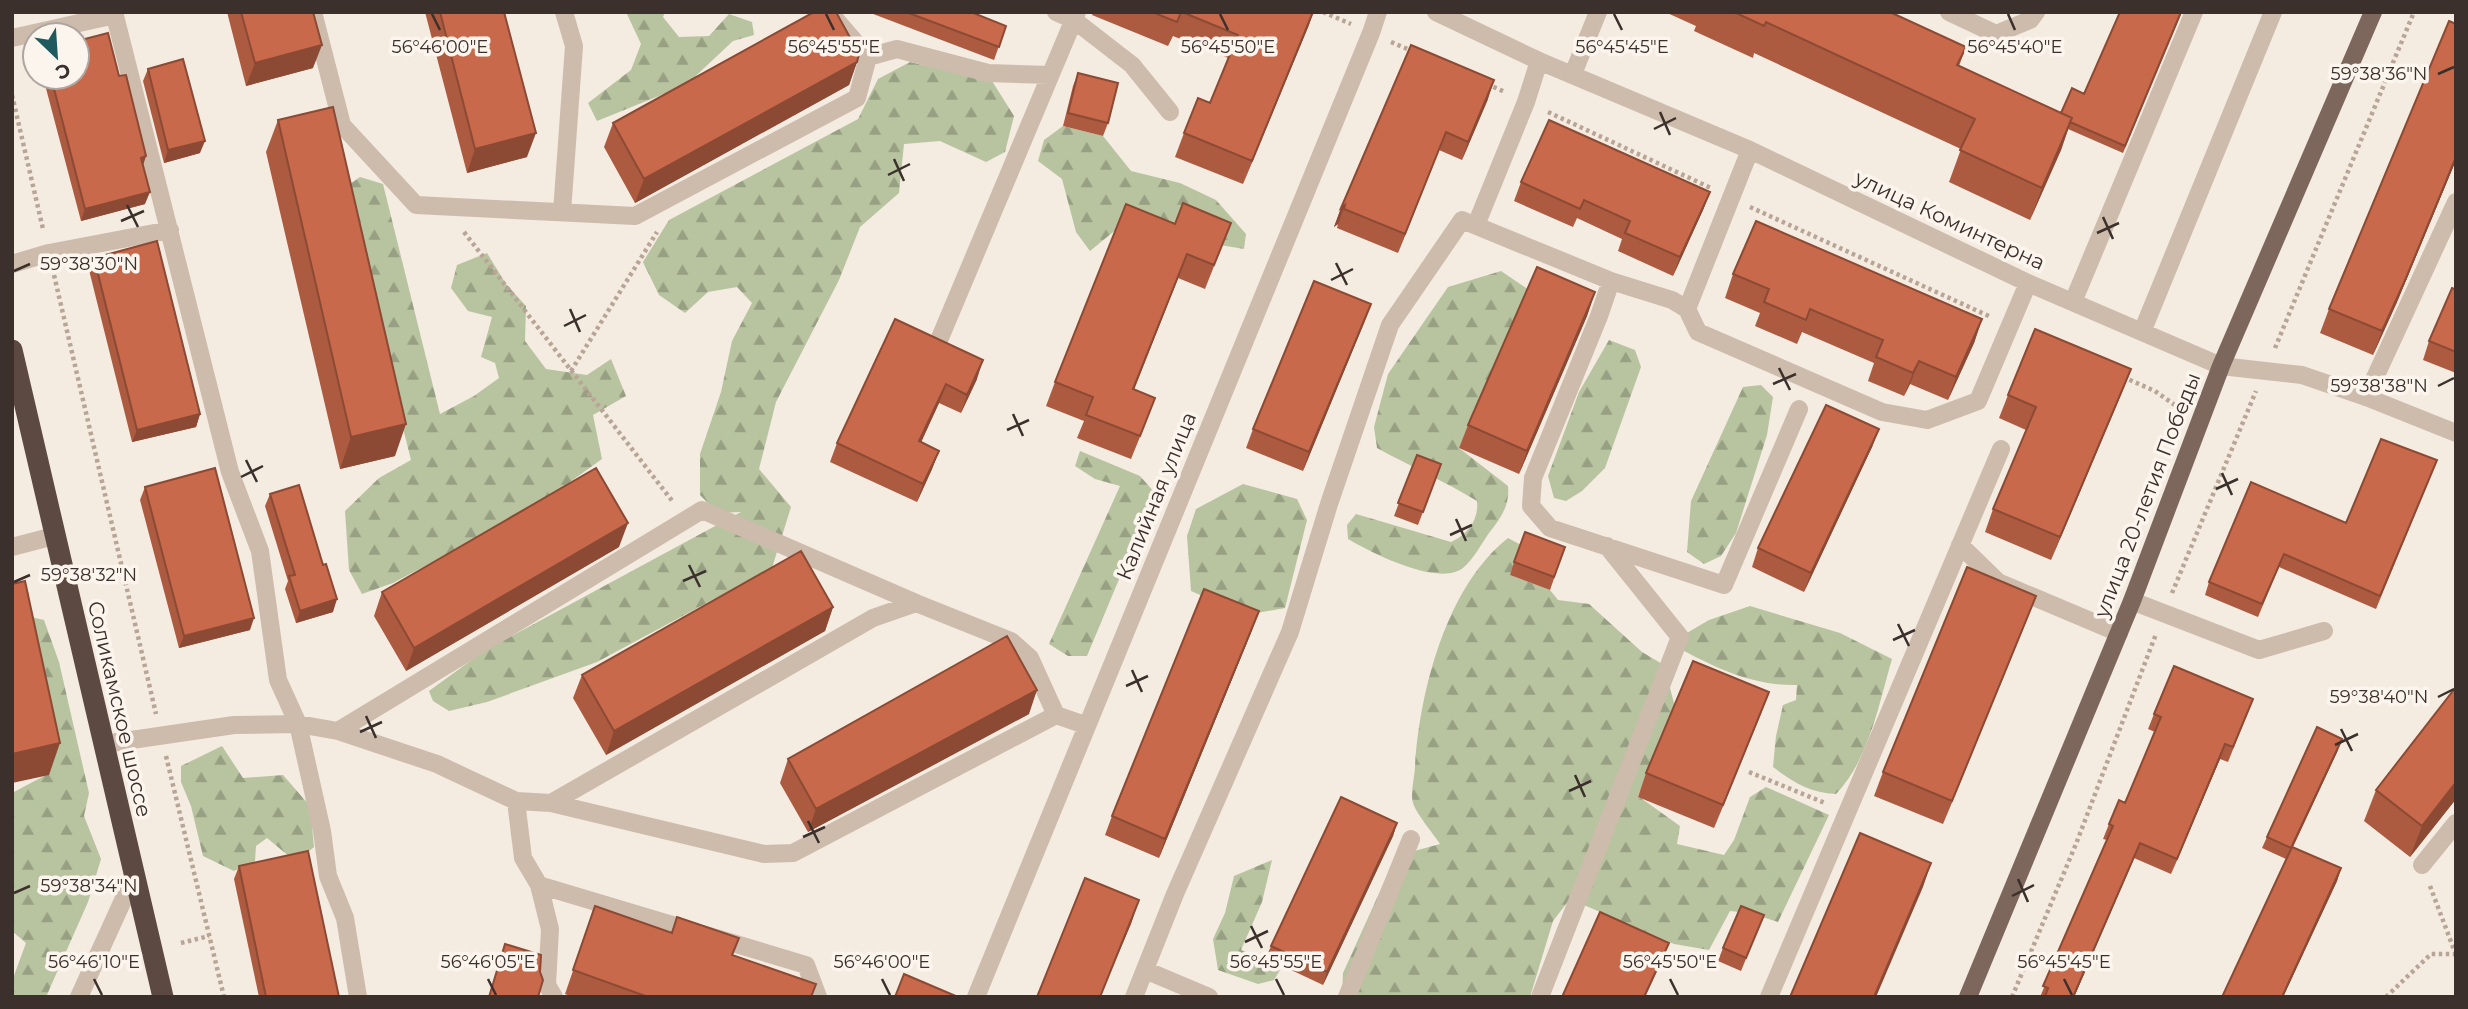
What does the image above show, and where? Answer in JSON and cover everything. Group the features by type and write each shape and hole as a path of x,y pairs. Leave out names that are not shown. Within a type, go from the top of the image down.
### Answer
{"highway":[{"name":"Соликамское шоссе","path":"12,350 163,997"}],"main road":[{"name":"улица 20-летия Победы","path":"1968,997 2132,601 2221,366 2373,12"}],"street":[{"path":"313,12 342,125 416,205 635,216 857,98 868,57"},
{"path":"562,212 574,46 564,12"},
{"path":"829,12 868,57"},
{"path":"1056,12 1075,16 1132,65 1170,112"},
{"name":"Калийная улица","path":"975,997 1378,12"},
{"name":"улица Коминтерна","path":"1436,12 1539,61 1750,150 2028,283 2221,366 2264,373 2302,375 2456,433"},
{"path":"1573,74 1598,12"},
{"path":"1949,12 1996,34 2030,20 2036,12"},
{"path":"2073,302 2194,12"},
{"path":"2142,332 2273,12"},
{"path":"12,38 114,14 230,472 260,551 278,680 298,723 322,831 328,876 345,918 358,997"},
{"path":"937,345 1075,16"},
{"path":"868,57 897,49 988,73 1051,75"},
{"path":"1476,225 1526,102 1539,61"},
{"path":"1687,309 1750,150"},
{"path":"2366,397 2456,202"},
{"path":"1134,997 1175,894 1290,632 1329,503 1390,325 1462,220 1611,281 1672,300 1687,309 1698,332 1882,412 1927,420 1978,401 2028,283"},
{"path":"12,264 49,253 170,230"},
{"path":"1611,281 1533,478 1531,506 1550,528 1724,584 1799,409"},
{"path":"1769,997 2001,449"},
{"path":"338,732 702,510 1011,641 1030,658 1056,715"},
{"path":"12,547 54,537"},
{"path":"1961,545 1998,582 2119,633"},
{"path":"1540,997 1680,637 1607,547"},
{"path":"2132,601 2259,650 2324,631"},
{"path":"551,803 873,618 916,603"},
{"path":"104,744 234,725 298,723 338,732 437,764 516,801 551,803 764,854 793,853 1056,715 1086,725"},
{"path":"516,801 523,858 539,885 550,929 547,985 554,997"},
{"path":"2422,865 2456,823"},
{"path":"1347,997 1411,839"},
{"path":"79,997 135,874"},
{"path":"539,885 806,965 818,997"},
{"path":"1144,970 1209,997"}],"path":[{"path":"1323,12 1420,55"},
{"path":"2012,997 2076,844 2163,615 2414,12"},
{"path":"1479,81 2010,326"},
{"path":"12,95 224,997"},
{"path":"571,371 683,191"},
{"path":"444,206 686,519"},
{"path":"2119,375 2155,391 2199,423"},
{"path":"1749,772 1846,811"},
{"path":"2386,997 2431,954 2455,954 2422,865"},
{"path":"181,943 209,936"}],"green space":[{"path":"626,12 665,12 663,17 679,37 709,36 729,14 752,22 754,35 733,41 686,85 597,121 588,103 631,70 641,44"},
{"path":"910,62 992,81 1014,116 1005,152 986,162 940,141 904,144 899,193 860,227 839,280 776,402 759,469 791,507 772,568 597,662 487,702 449,711 433,701 429,691 484,651 741,512 718,513 700,495 700,454 721,392 732,341 752,303 737,287 708,292 685,313 659,295 643,262 669,220 858,119 878,79"},
{"path":"1063,126 1103,136 1131,171 1180,183 1216,200 1246,234 1244,249 1118,228 1090,251 1076,232 1062,179 1038,161 1044,140"},
{"path":"360,177 383,184 440,414 474,396 499,378 495,363 481,357 492,317 468,311 451,288 457,265 487,253 506,284 526,306 525,341 546,369 587,375 611,359 626,396 593,415 602,459 531,510 393,583 362,594 349,570 345,511 379,478 411,460 343,189"},
{"path":"1501,271 1529,290 1459,448 1508,486 1506,505 1474,556 1463,568 1452,573 1438,573 1405,566 1348,539 1347,525 1356,514 1451,542 1471,526 1477,501 1377,448 1374,427 1388,374 1448,287"},
{"path":"1609,340 1635,350 1641,367 1605,468 1582,491 1566,501 1554,498 1548,476 1579,392"},
{"path":"1761,385 1773,397 1767,435 1736,533 1721,556 1704,564 1687,552 1691,501 1743,387"},
{"path":"1080,451 1140,476 1155,493 1087,656 1068,656 1049,644 1120,486 1095,479 1075,466"},
{"path":"1243,484 1297,499 1307,520 1285,608 1246,615 1191,591 1187,536 1196,509"},
{"path":"1508,538 1521,545 1510,575 1550,590 1558,600 1589,604 1642,652 1664,665 1675,707 1638,796 1680,826 1677,844 1724,855 1734,840 1750,797 1766,787 1829,815 1778,922 1750,913 1730,911 1709,950 1674,944 1570,899 1553,921 1530,997 1342,997 1343,973 1396,856 1440,844 1418,813 1412,799 1418,737 1430,674 1440,642 1468,584 1486,559"},
{"path":"1750,606 1840,633 1892,659 1865,748 1857,765 1836,794 1802,786 1773,767 1783,705 1796,700 1797,685 1750,679 1677,647 1680,637 1709,620"},
{"path":"14,613 44,620 59,662 89,793 84,816 101,859 88,902 46,997 12,997 12,981 26,943 12,931 12,793 44,776"},
{"path":"222,746 243,778 283,775 310,806 314,847 303,856 290,857 267,838 256,846 255,861 234,871 203,856 191,806 181,782 181,766"},
{"path":"1272,860 1262,902 1241,950 1266,958 1280,970 1274,980 1258,984 1218,970 1213,939 1225,913 1234,876"}],"building":[{"path":"241,12 313,12 322,45 255,63"},
{"path":"440,12 504,12 536,133 475,149"},
{"path":"814,12 836,12 859,54 857,62 644,179 613,123"},
{"path":"906,12 971,12 1006,26 999,47"},
{"path":"1152,12 1181,12 1177,22"},
{"path":"1182,12 1313,12 1252,161 1184,133 1198,98 1210,103 1238,35"},
{"path":"1734,12 1890,12 1966,47 1957,65 2072,118 2042,188 1960,150 1975,119 1766,22 1764,26"},
{"path":"2120,12 2181,12 2125,146 2070,122 2072,118 2061,113 2072,88 2084,94"},
{"path":"2449,21 2456,24 2456,157 2382,331 2329,309"},
{"path":"108,33 119,76 126,75 146,156 141,158 150,192 85,209 55,91 91,91 91,37"},
{"path":"1411,45 1494,80 1468,142 1446,132 1405,234 1344,209 1345,205 1341,208"},
{"path":"183,59 205,141 168,150 148,69"},
{"path":"1078,73 1118,83 1108,123 1068,113"},
{"path":"333,107 406,424 351,437 278,120"},
{"path":"1549,120 1710,192 1680,257 1625,233 1630,221 1584,200 1580,209 1521,182"},
{"path":"1183,203 1231,223 1214,265 1187,254 1133,389 1155,398 1140,436 1086,415 1093,397 1055,382 1126,204 1175,224"},
{"path":"1756,221 1982,319 1956,377 1919,361 1913,373 1876,357 1883,340 1810,309 1806,320 1764,302 1769,289 1733,274"},
{"path":"157,241 200,414 137,430 94,258"},
{"path":"1537,267 1595,292 1527,451 1468,425"},
{"path":"1314,281 1371,304 1309,452 1253,429"},
{"path":"2452,288 2456,290 2456,352 2429,341"},
{"path":"895,319 983,360 967,395 946,384 919,441 939,451 923,484 837,443"},
{"path":"2035,329 2131,369 2060,537 1993,509 2036,407 2008,395"},
{"path":"1826,405 1879,429 1811,573 1758,548"},
{"path":"2381,439 2437,460 2380,596 2284,554 2262,604 2209,582 2251,482 2346,523"},
{"path":"1417,455 1441,464 1423,512 1398,503"},
{"path":"215,468 254,618 184,636 145,487"},
{"path":"596,468 628,523 414,648 382,592"},
{"path":"299,485 323,565 326,564 337,599 300,611 289,576 295,575 270,494"},
{"path":"1525,532 1565,547 1554,577 1514,562"},
{"path":"801,551 833,607 614,731 582,675"},
{"path":"1967,567 2036,596 1952,801 1883,772"},
{"path":"25,581 60,743 12,754 12,584"},
{"path":"1204,589 1259,611 1165,839 1112,816"},
{"path":"1007,636 1037,690 816,809 788,759"},
{"path":"1693,661 1769,692 1723,805 1646,773"},
{"path":"2174,666 2253,699 2233,747 2225,744 2177,859 2140,843 2073,997 2045,997 2048,988 2043,986 2113,826 2109,824 2119,800 2125,803 2161,717 2154,714"},
{"path":"2456,687 2456,782 2422,826 2376,790"},
{"path":"2317,727 2342,739 2291,848 2267,837"},
{"path":"1341,797 1397,823 1327,972 1271,946"},
{"path":"1860,833 1931,863 1874,997 1790,997"},
{"path":"2292,847 2341,868 2282,997 2222,997"},
{"path":"308,851 339,997 266,997 239,866"},
{"path":"1085,878 1139,900 1100,997 1037,997"},
{"path":"595,906 672,933 677,917 739,938 732,955 816,984 811,997 648,997 573,970"},
{"path":"1741,906 1764,915 1746,958 1723,948"},
{"path":"1600,912 1669,943 1644,997 1562,997"},
{"path":"505,944 541,955 540,972 543,980 538,997 489,997"},
{"path":"904,974 958,997 895,997"}]}
